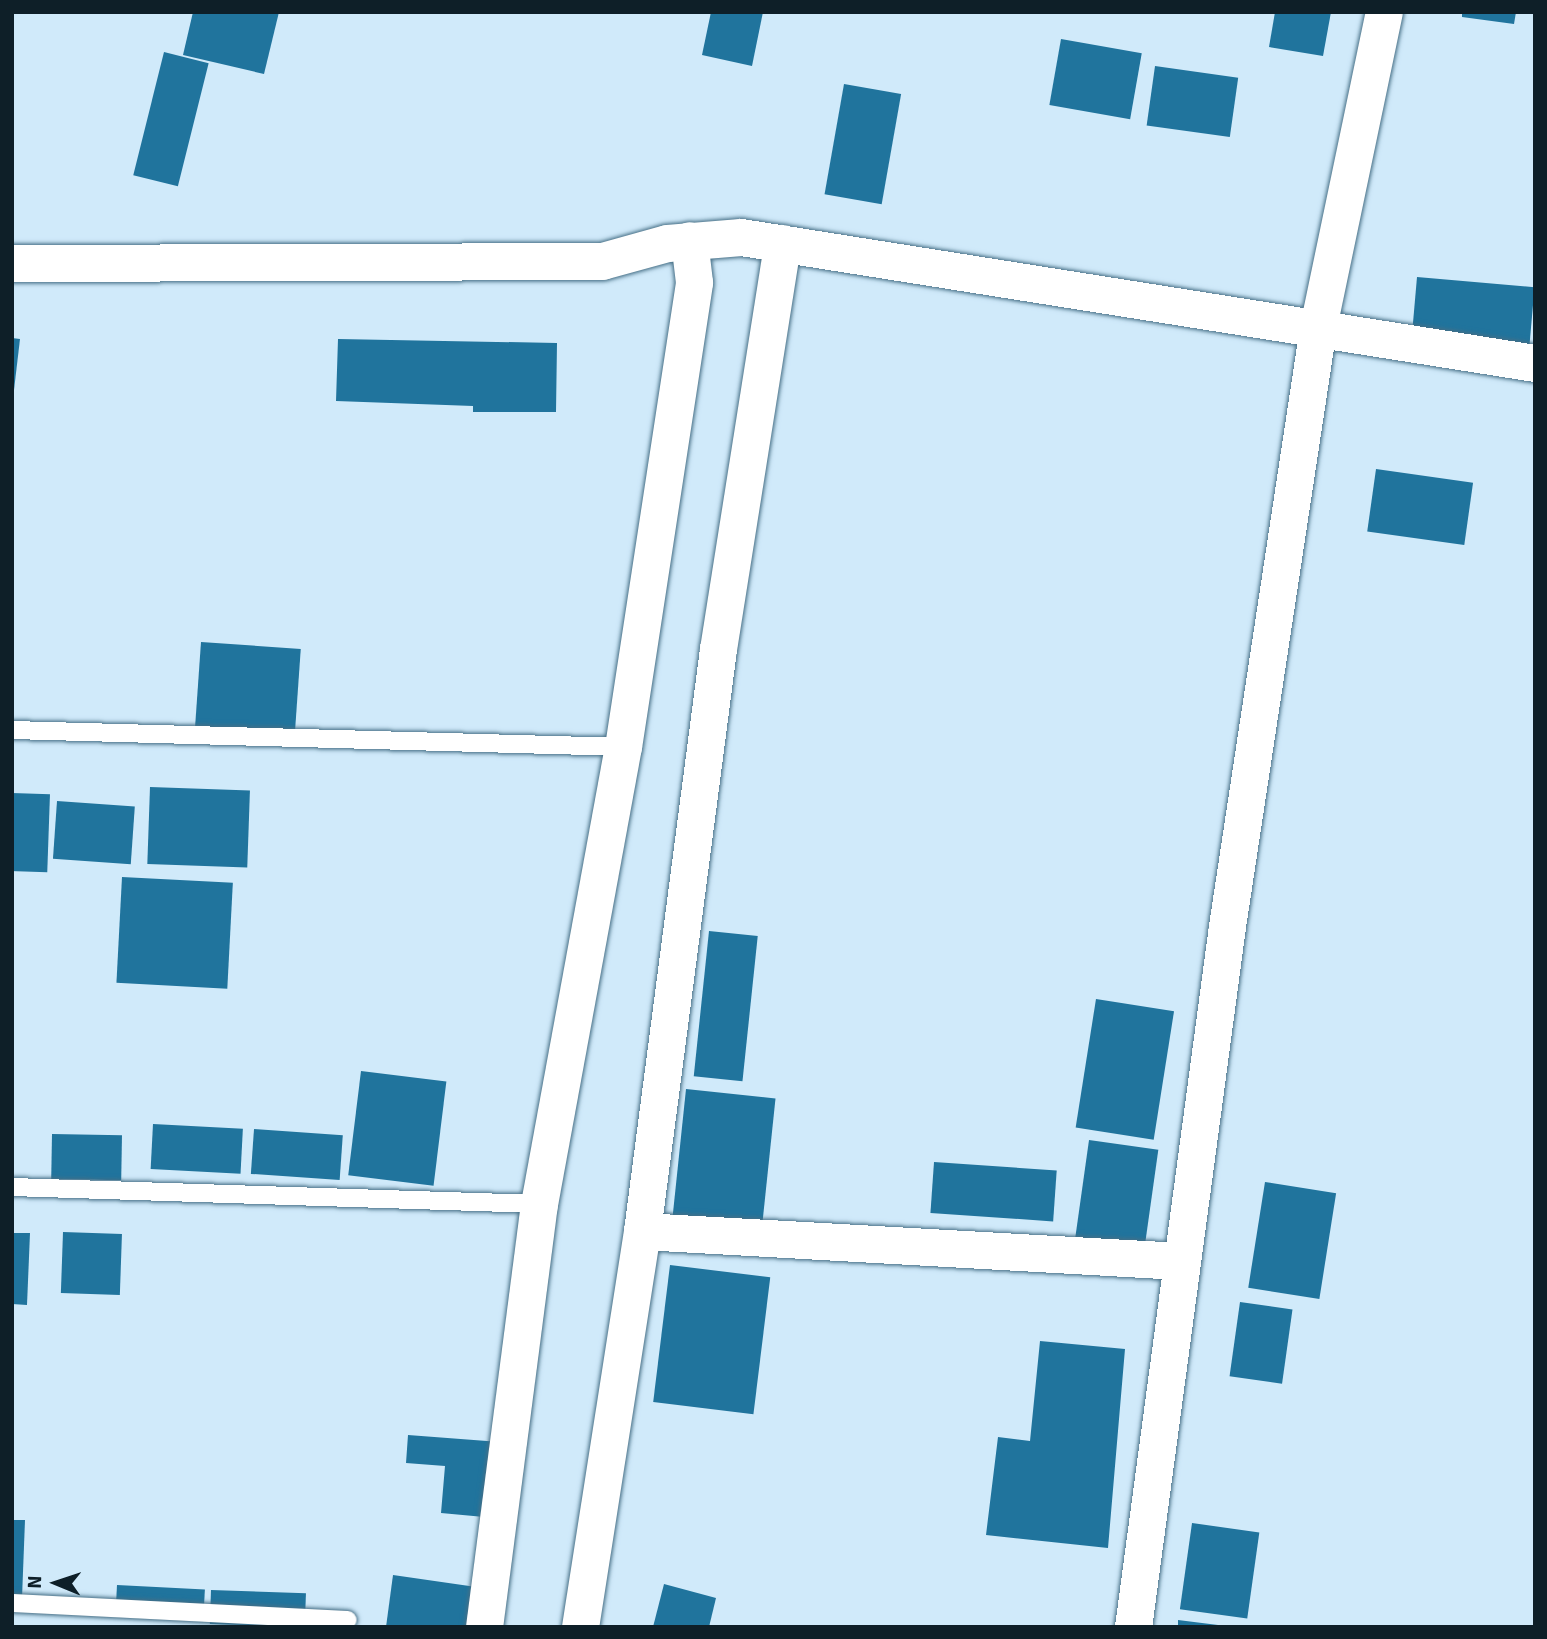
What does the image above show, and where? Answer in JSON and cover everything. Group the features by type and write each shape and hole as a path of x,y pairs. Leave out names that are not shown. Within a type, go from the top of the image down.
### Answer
{"street":[{"path":"1133,1627 1181,1261 1318,327 1384,12"},
{"path":"12,263 601,261 689,240 741,237 1535,363"},
{"path":"484,1627 539,1205 623,747 694,282 689,240"},
{"path":"580,1627 642,1231 718,649 782,243"},
{"path":"642,1231 1181,1261"}],"lane":[{"path":"12,730 623,747"},
{"path":"12,1187 539,1205"},
{"path":"12,1603 348,1619"}],"building":[{"path":"193,12 279,12 264,74 183,55"},
{"path":"711,12 763,12 752,66 702,55"},
{"path":"1275,12 1331,12 1323,56 1269,47"},
{"path":"1462,12 1516,12 1514,24 1462,17"},
{"path":"1061,39 1142,53 1130,119 1049,105"},
{"path":"164,52 209,63 178,186 133,175"},
{"path":"1155,66 1238,78 1230,137 1147,125"},
{"path":"844,84 901,94 882,204 825,194"},
{"path":"1417,277 1535,287 1529,350 1412,340"},
{"path":"12,338 20,339 14,390 12,390"},
{"path":"338,339 557,343 556,412 473,412 473,406 336,401"},
{"path":"1376,469 1473,483 1464,545 1367,531"},
{"path":"201,642 301,649 295,735 195,728"},
{"path":"150,787 250,790 247,867 147,864"},
{"path":"12,793 50,794 47,872 12,871"},
{"path":"57,801 135,806 131,864 53,859"},
{"path":"122,877 233,883 227,989 116,983"},
{"path":"709,931 758,936 742,1081 694,1076"},
{"path":"1096,999 1174,1011 1154,1140 1076,1127"},
{"path":"361,1071 446,1081 434,1186 348,1175"},
{"path":"686,1089 776,1098 760,1250 670,1240"},
{"path":"153,1124 243,1129 241,1174 151,1169"},
{"path":"254,1129 343,1135 340,1180 251,1174"},
{"path":"52,1134 122,1135 121,1180 51,1179"},
{"path":"1089,1140 1158,1150 1142,1263 1073,1253"},
{"path":"934,1162 1057,1171 1053,1221 930,1213"},
{"path":"1265,1182 1336,1193 1319,1299 1248,1288"},
{"path":"63,1232 122,1234 120,1295 61,1293"},
{"path":"12,1233 30,1233 27,1305 12,1304"},
{"path":"670,1265 770,1277 753,1414 653,1402"},
{"path":"1240,1302 1292,1309 1282,1384 1230,1376"},
{"path":"1040,1341 1125,1349 1108,1548 986,1535 998,1437 1030,1441"},
{"path":"408,1435 500,1442 495,1518 441,1513 445,1466 406,1463"},
{"path":"12,1520 25,1520 22,1598 12,1598"},
{"path":"1192,1523 1259,1532 1247,1619 1180,1609"},
{"path":"393,1575 490,1589 484,1627 386,1627"},
{"path":"664,1584 716,1598 709,1627 653,1627"},
{"path":"117,1585 205,1590 203,1622 115,1617"},
{"path":"211,1590 306,1593 305,1627 210,1624"},
{"path":"1178,1620 1218,1625 1218,1627 1178,1627"}]}
